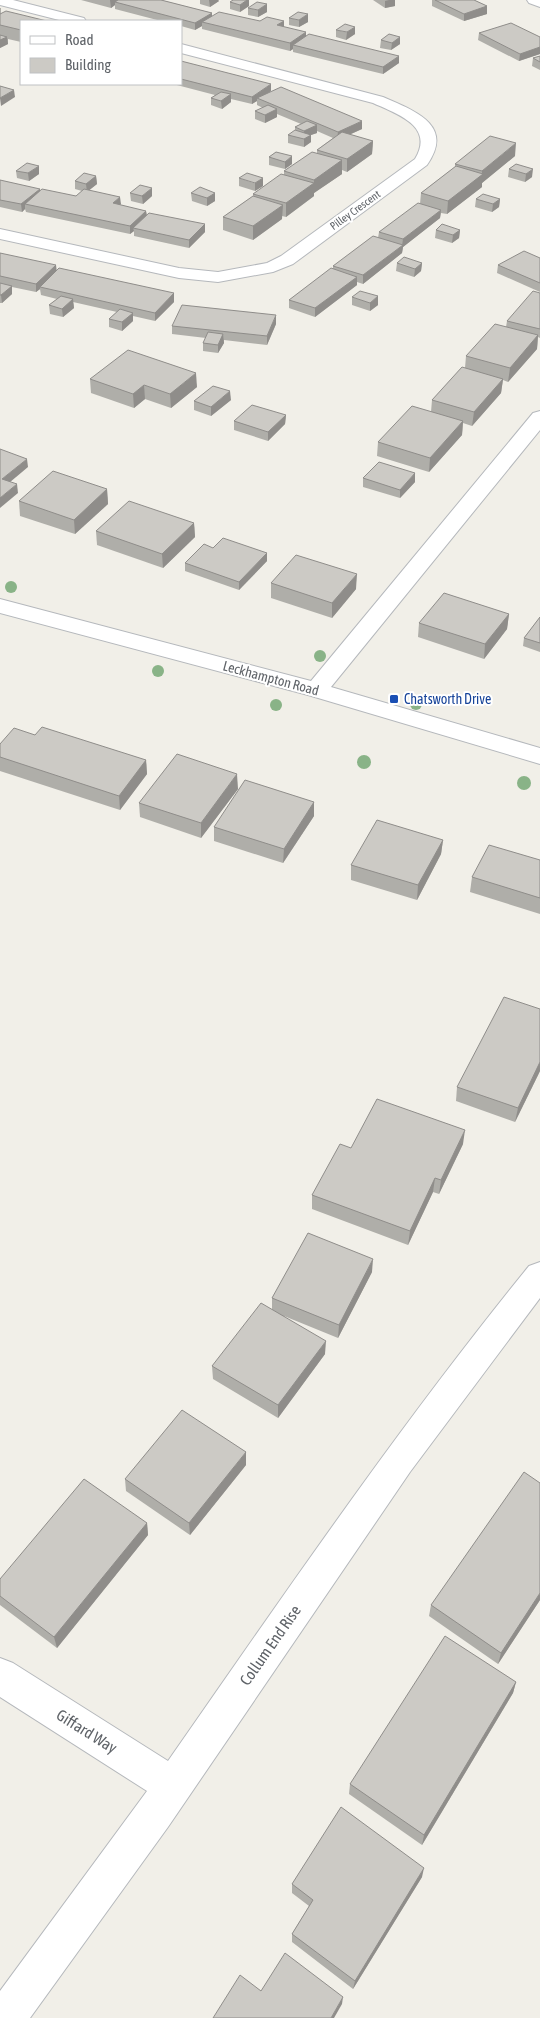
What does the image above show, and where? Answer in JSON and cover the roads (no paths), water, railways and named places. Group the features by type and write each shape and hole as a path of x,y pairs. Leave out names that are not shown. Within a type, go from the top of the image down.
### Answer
{"street":[{"path":"534,0 540,3"},
{"path":"0,1 75,20"},
{"name":"Pilley Crescent","path":"0,234 179,273 218,277 256,272 287,260 421,162 427,155 430,140 427,131 420,122 408,114 378,100 182,48"},
{"path":"316,690 540,417"},
{"name":"Leckhampton Road","path":"0,606 316,690 540,756"},
{"name":"Collum End Rise","path":"4,2018 173,1786 353,1525 490,1336 540,1275"},
{"name":"Giffard Way","path":"0,1676 173,1786"}],"place":[{"name":"Chatsworth Drive","path":"394,699"}]}
